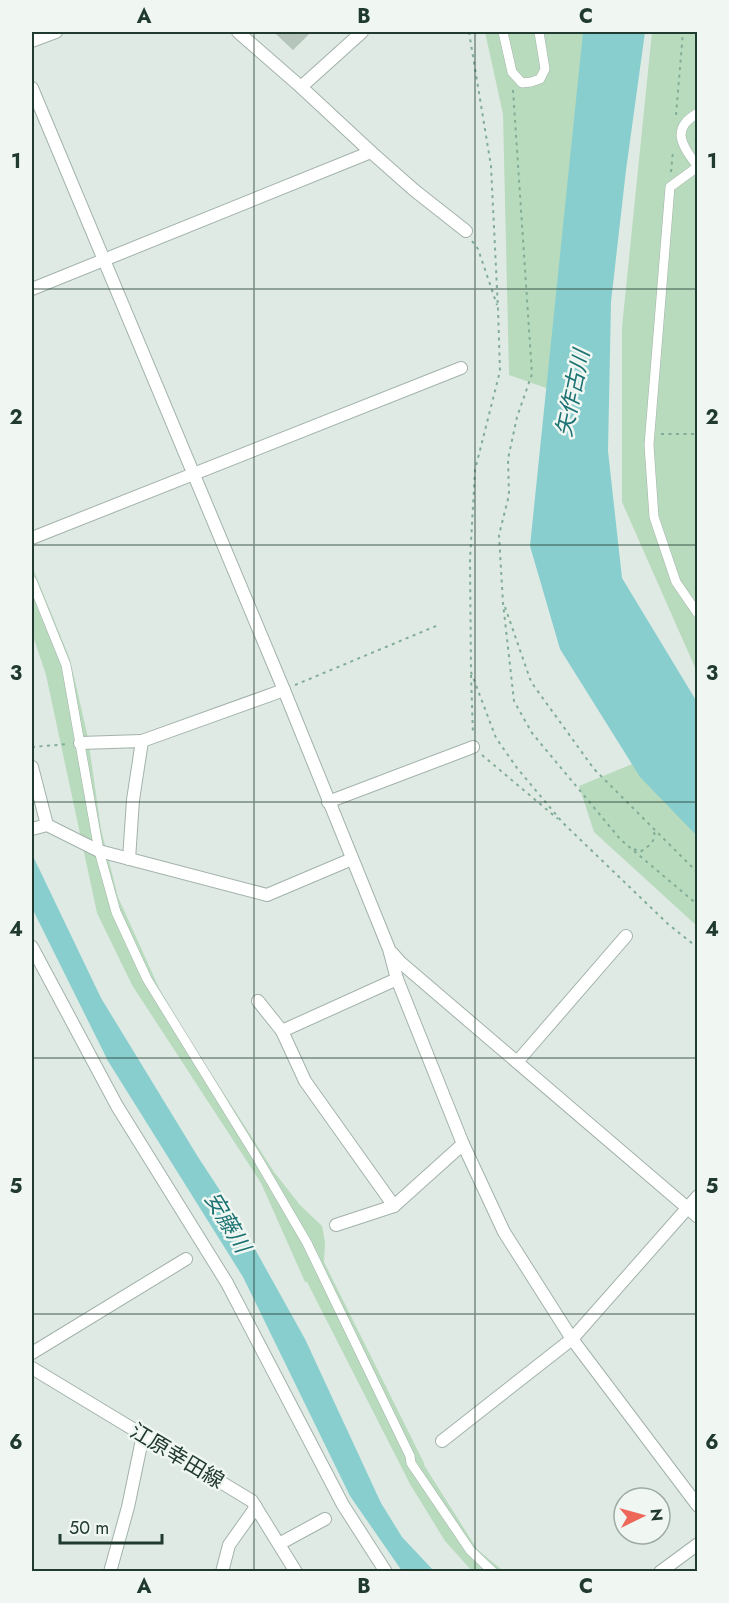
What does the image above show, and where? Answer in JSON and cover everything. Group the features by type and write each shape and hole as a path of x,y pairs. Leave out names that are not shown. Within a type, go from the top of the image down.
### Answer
{"street":[{"path":"32,41 56,32"},
{"path":"238,32 414,190 466,231"},
{"path":"301,87 362,32"},
{"path":"504,32 512,72 522,82 531,82 540,78 545,69 539,32"},
{"path":"32,88 284,690 389,949 397,979 463,1144 504,1232 572,1339 698,1506"},
{"path":"698,114 685,121 681,130 682,142 696,164 696,168 670,187 649,445 654,517 676,582 698,614"},
{"path":"32,289 371,152"},
{"path":"32,538 461,368"},
{"path":"32,581 66,665 99,851 116,912 147,979 307,1243 410,1456 411,1463 470,1550 493,1572"},
{"path":"80,743 142,741 284,690"},
{"path":"129,859 133,800 142,741"},
{"path":"328,802 473,747"},
{"path":"32,767 47,825"},
{"path":"32,829 47,825 99,851 267,896 352,859"},
{"path":"517,1062 626,936"},
{"path":"32,947 117,1106 227,1283 343,1505 386,1572"},
{"path":"389,949 400,962 698,1217"},
{"path":"282,1031 397,979"},
{"path":"258,1001 282,1031 305,1082 394,1206"},
{"path":"336,1225 394,1206 463,1144"},
{"path":"442,1441 572,1339 698,1196"},
{"path":"32,1353 186,1259"},
{"name":"江原幸田線","path":"32,1368 252,1501 297,1572"},
{"path":"110,1572 128,1507 143,1435"},
{"path":"222,1572 229,1545 256,1507"},
{"path":"279,1544 326,1519"},
{"path":"660,1572 698,1544"}],"path":[{"path":"469,32 491,166 500,371 474,470 470,560 473,747 562,823 668,924 698,948"},
{"path":"676,114 683,32"},
{"path":"512,72 532,374 508,459 509,495 499,535 503,603 514,701 532,733 621,840 698,905"},
{"path":"670,187 673,149"},
{"path":"466,231 478,249 498,309"},
{"path":"650,434 698,434"},
{"path":"503,603 534,686 594,769 698,873"},
{"path":"284,690 436,626"},
{"path":"471,672 496,738 517,768 562,823"},
{"path":"32,747 80,743"},
{"path":"630,847 640,852 651,844 656,834 652,826"}],"green space":[{"path":"485,32 603,32 549,389 509,375 503,114"},
{"path":"652,32 697,32 697,672 622,502 622,327"},
{"path":"32,566 70,659 88,738 101,829 118,897 159,988 274,1172 300,1205 322,1226 325,1242 324,1262 424,1465 477,1549 503,1571 472,1571 445,1541 410,1484 305,1282 261,1183 132,985 97,913 46,675 32,633"},
{"path":"647,758 697,810 697,926 594,832 579,786"}],"water":[{"name":"矢作古川","path":"583,32 645,32 611,302 608,451 622,578 697,702 697,836 640,777 560,649 530,546"},
{"name":"安藤川","path":"32,854 101,998 236,1215 305,1339 381,1503 402,1537 434,1571 402,1571 350,1496 243,1277 108,1061 32,908"}],"building":[{"path":"275,32 310,32 293,49"}]}
